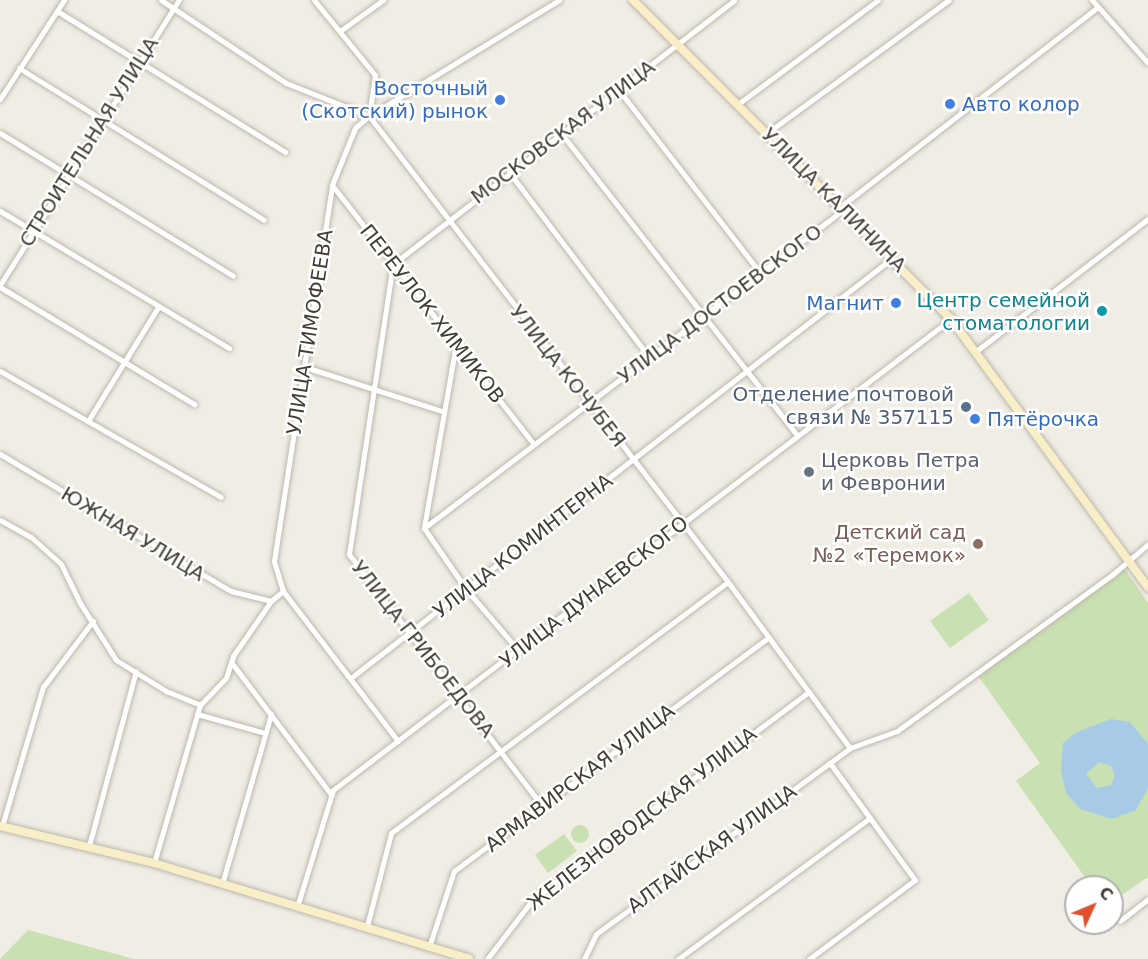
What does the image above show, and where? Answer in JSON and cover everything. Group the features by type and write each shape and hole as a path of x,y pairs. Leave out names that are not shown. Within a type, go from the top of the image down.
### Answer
{"main road":[{"name":"УЛИЦА КАЛИНИНА","path":"633,0 951,319 1148,587"},
{"path":"1,826 154,863 367,926 469,959"}],"street":[{"path":"0,99 64,0"},
{"path":"161,0 286,83 369,116 375,75 314,0"},
{"name":"СТРОИТЕЛЬНАЯ УЛИЦА","path":"0,286 179,0"},
{"path":"340,31 384,0"},
{"name":"УЛИЦА ТИМОФЕЕВА","path":"398,741 352,677 283,591 274,561 332,185 354,128 369,116 559,0"},
{"name":"МОСКОВСКАЯ УЛИЦА","path":"393,264 447,219 678,45 734,0"},
{"path":"738,104 878,0"},
{"path":"767,133 949,0"},
{"path":"1092,0 1146,55 1148,63"},
{"name":"УЛИЦА ДОСТОЕВСКОГО","path":"424,528 532,443 589,404 760,273 1098,7"},
{"path":"57,11 285,153"},
{"path":"20,68 264,220"},
{"path":"618,89 760,273"},
{"name":"УЛИЦА КОЧУБЕЯ","path":"369,116 589,404 683,522 850,748"},
{"path":"0,133 233,276"},
{"path":"561,133 796,434"},
{"path":"508,172 649,357"},
{"name":"ПЕРЕУЛОК ХИМИКОВ","path":"332,185 532,443"},
{"path":"0,211 229,348"},
{"path":"975,352 1148,219"},
{"name":"УЛИЦА КОМИНТЕРНА","path":"352,677 891,259"},
{"name":"УЛИЦА ГРИБОЕДОВА","path":"393,264 350,554 458,698 504,752 543,807"},
{"path":"0,286 194,405"},
{"path":"88,421 158,307"},
{"name":"УЛИЦА ДУНАЕВСКОГО","path":"331,794 519,651 796,434 951,319"},
{"path":"456,344 442,411 424,528 466,589 519,651"},
{"path":"305,367 442,411"},
{"path":"0,371 221,496"},
{"name":"ЮЖНАЯ УЛИЦА","path":"0,454 231,591 272,601"},
{"path":"0,520 31,537 61,564 109,651 166,691 200,705"},
{"name":"АЛТАЙСКАЯ УЛИЦА","path":"584,959 596,933 850,748 897,731 1112,575 1127,559 1148,544"},
{"path":"367,926 391,832 504,752 728,582"},
{"path":"154,863 200,705 226,678 231,662 272,601 283,591"},
{"path":"1,826 43,687 93,621"},
{"name":"АРМАВИРСКАЯ УЛИЦА","path":"429,947 454,871 543,807 768,637"},
{"path":"231,662 331,794 297,907"},
{"path":"89,846 136,671"},
{"name":"ЖЕЛЕЗНОВОДСКАЯ УЛИЦА","path":"487,959 533,899 809,692"},
{"path":"197,714 265,733"},
{"path":"222,884 271,714"},
{"path":"809,959 915,880 830,763"},
{"path":"678,959 870,818"},
{"path":"1124,918 1148,899"}],"green space":[{"path":"1124,568 1148,603 1148,877 1124,894 1124,875 1083,875 1016,781 1040,763 976,673"},
{"path":"969,593 989,620 950,648 930,621"},
{"path":"580,825 586,828 589,834 586,840 580,843 574,840 571,834 574,828"},
{"path":"564,834 577,851 548,873 535,855"},
{"path":"28,930 134,959 0,959"}],"water":[{"path":"1111,719 1130,722 1148,744 1148,788 1136,810 1112,819 1080,809 1066,793 1061,770 1063,743 1075,733","holes":["1099,762 1111,766 1115,776 1111,785 1097,788 1086,774"]}],"place":[{"name":"Восточный (Скотский) рынок","path":"500,100"},
{"name":"Авто колор","path":"950,104"},
{"name":"Магнит","path":"896,303"},
{"name":"Центр cемейной cтоматологии","path":"1102,311"},
{"name":"Отделение почтовой связи № 357115","path":"966,407"},
{"name":"Пятёрочка","path":"975,419"},
{"name":"Церковь Петра и Февронии","path":"809,472"},
{"name":"Детский сад №2 «Теремок»","path":"978,544"}]}
